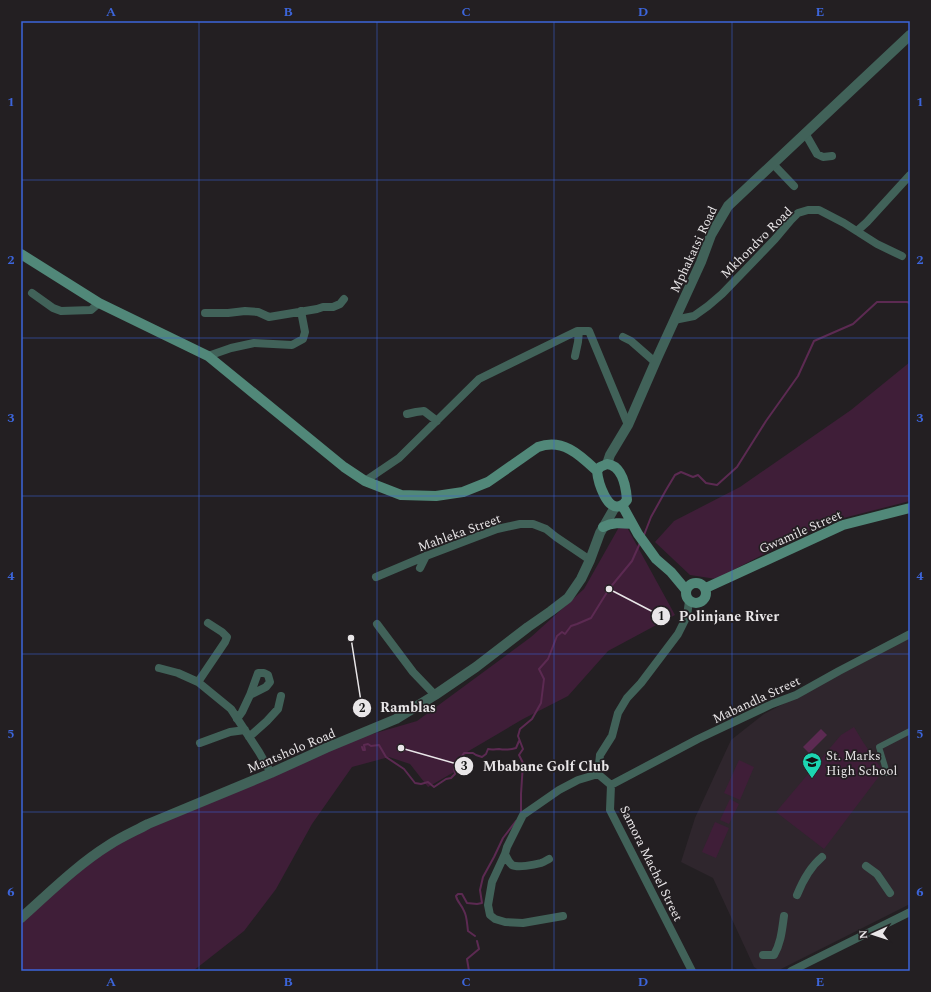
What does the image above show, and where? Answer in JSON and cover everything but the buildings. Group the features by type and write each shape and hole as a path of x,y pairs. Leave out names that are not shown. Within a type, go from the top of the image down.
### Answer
{"main road":[{"path":"21,254 99,303 208,356 344,466 365,481 401,495 436,496 463,492 488,482 538,447 546,444 555,444 572,450 587,461 597,471 602,490 632,524 640,538 656,559 686,590 686,596 689,601 695,604 702,602 705,596 705,589 700,585 691,585 686,590"},
{"path":"597,471 600,467 607,464 613,465 617,468 624,479 627,491 627,500 615,504"},
{"name":"Gwamile Street","path":"705,589 843,525 910,508"},
{"path":"603,527 609,524 617,523 632,524"}],"street":[{"name":"Mphakatsi Road","path":"607,464 610,455 628,425 701,262 711,235 728,206 910,34"},
{"path":"805,133 817,154 823,157 832,156"},
{"path":"773,164 794,186"},
{"path":"857,231 910,175"},
{"name":"Mkhondvo Road","path":"674,320 694,316 708,306 722,294 798,213 808,210 819,210 844,223 877,244 902,256"},
{"path":"32,293 52,308 61,311 91,310 99,303"},
{"path":"205,312 258,312 268,317 317,309 323,306 333,307 340,304 344,299"},
{"path":"208,356 231,348 254,344 292,345 304,339 305,332 301,312"},
{"path":"365,481 399,458 479,379 577,331 589,331 628,425"},
{"path":"575,356 579,331"},
{"path":"623,336 655,362"},
{"path":"407,414 424,411 437,421"},
{"name":"Mantsholo Road","path":"21,918 71,873 109,845 148,824 396,719 476,667 568,598 615,504"},
{"name":"Mantsholo Road","path":"587,558 596,531 615,504"},
{"name":"Mahleka Street","path":"376,577 497,529 520,524 533,524 546,529 587,558"},
{"path":"420,568 426,556"},
{"path":"598,774 600,755 612,736 618,713 627,698 641,683 678,634 687,616 689,601"},
{"path":"198,682 225,642 227,636 208,623"},
{"path":"377,624 413,672 435,695"},
{"name":"Mabandla Street","path":"611,785 698,739 772,704 796,695 910,634"},
{"path":"160,668 178,673 198,682 231,709 271,773"},
{"path":"237,719 250,695"},
{"path":"200,743 230,732 247,734 267,721 278,709 281,696"},
{"path":"888,773 879,747 910,731"},
{"path":"598,774 611,785"},
{"path":"563,916 523,923 495,920 490,915 488,905 492,882 506,854 507,847 524,815 560,790 578,780 598,774"},
{"name":"Samora Machel Street","path":"611,785 610,810 692,971"},
{"path":"506,854 507,859 515,866 542,863 549,859"},
{"path":"797,895 807,873 822,857"},
{"path":"866,866 877,874 890,893"},
{"path":"791,971 910,912"},
{"path":"764,955 774,955 781,938 784,916"}],"shaded area":[{"path":"910,362 910,501 824,523 716,579 690,575 655,542 674,521 740,487 851,410"},
{"path":"623,520 675,615 608,651 568,696 523,719 467,752 454,772 428,787 410,764 389,757 352,767 312,824 276,889 244,931 193,971 21,971 21,918 109,845 338,744 417,721 531,637 584,589"},
{"name":"St. Marks High School","path":"910,638 910,904 777,971 760,971 754,967 713,878 681,862 695,818 731,740 764,714"},
{"path":"854,727 883,771 824,849 776,812 841,735"},
{"path":"821,729 827,735 809,753 803,747"},
{"path":"739,760 754,767 740,800 724,793"},
{"path":"730,799 739,804 729,824 720,820"},
{"path":"715,822 729,828 716,858 702,852"}],"waterway":[{"path":"644,535 651,517 675,475 681,472 693,477 698,475 706,483 717,485 737,467 766,421 798,376 814,341 853,324 877,302 910,303"},
{"path":"521,814 523,763 519,755 523,749 518,736 520,729 532,719 541,703 544,679 539,669 548,659 557,636 562,632 565,634 571,626 591,618 609,589 632,561 640,543"},
{"path":"362,747 363,750 365,750 364,745 379,745 386,757 404,769 415,783 421,784 428,782 434,787 446,779 451,778 455,774 454,768 464,753 473,753 482,757 486,754 488,749 507,750 516,748 519,741"},
{"path":"475,936 468,931 465,913 456,896 458,894 462,894 467,903 482,903 480,890 483,877 503,838 516,821"},
{"path":"469,971 467,959 479,949 477,941"}],"place":[{"name":"Polinjane River","path":"609,589"},
{"name":"Ramblas","path":"351,638"},
{"name":"Mbabane Golf Club","path":"401,748"},
{"name":"St. Marks High School","path":"812,779"}]}
